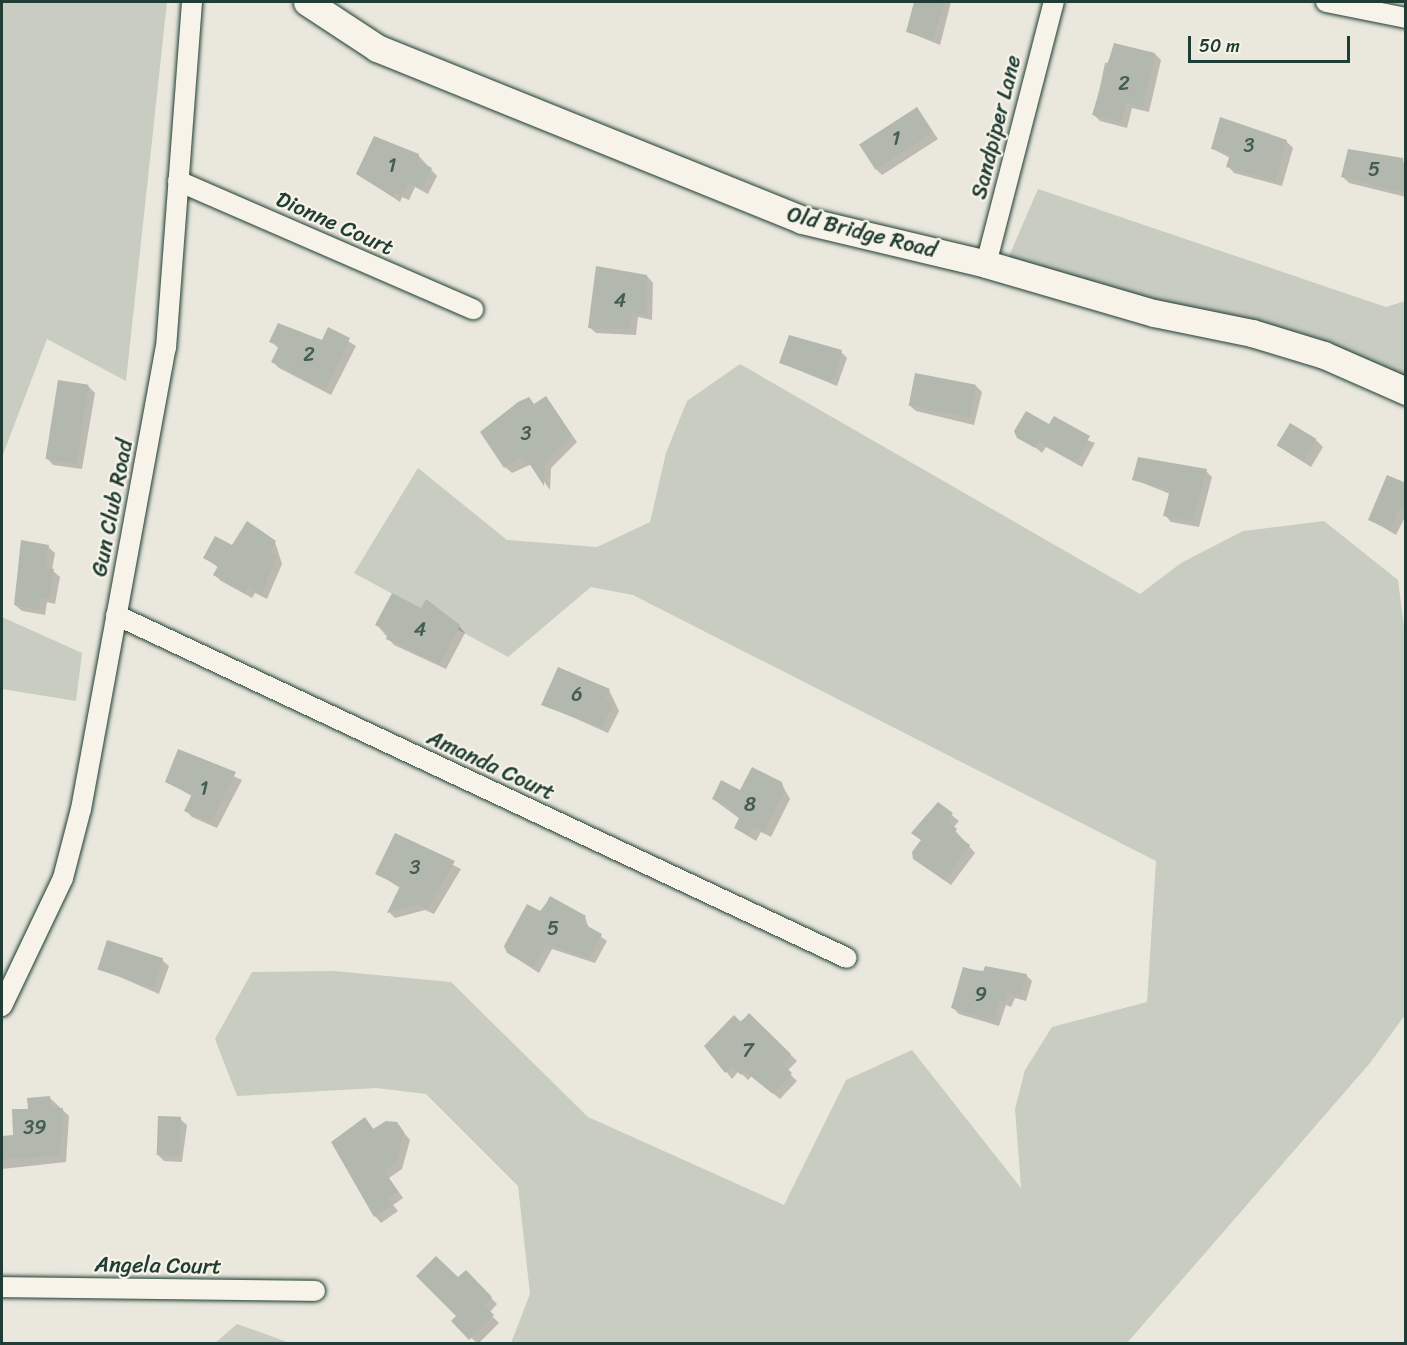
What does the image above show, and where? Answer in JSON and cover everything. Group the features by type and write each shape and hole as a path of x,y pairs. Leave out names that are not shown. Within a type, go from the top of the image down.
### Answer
{"street":[{"name":"Gun Club Road","path":"2,1006 63,878 116,615 166,348 192,2"},
{"name":"Old Bridge Road","path":"307,2 377,48 802,220 986,264 1154,314 1313,351 1406,391"},
{"name":"Sandpiper Lane","path":"986,264 1054,2"},
{"path":"1326,2 1406,18"},
{"name":"Dionne Court","path":"178,181 473,309"},
{"name":"Amanda Court","path":"116,615 847,958"},
{"name":"Angela Court","path":"2,1287 315,1291"}],"shaded area":[{"path":"2,2 167,2 126,381 47,339 2,457"},
{"path":"1038,189 1386,307 1405,301 1405,384 1339,347 1168,307 1007,261"},
{"path":"740,364 1140,594 1181,563 1243,531 1324,521 1398,580 1406,642 1405,1015 1370,1063 1127,1343 511,1343 530,1294 518,1186 426,1094 376,1088 237,1096 215,1039 252,972 334,971 451,982 588,1117 784,1205 846,1080 912,1050 1021,1188 1015,1109 1025,1070 1052,1027 1147,1002 1156,861 633,595 591,587 508,657 354,573 418,468 507,540 597,547 650,522 666,453 687,401"},
{"path":"2,617 82,653 76,701 2,689"},
{"path":"237,1324 290,1343 215,1343"}],"building":[{"path":"914,2 944,2 933,40 906,32"},
{"path":"1114,43 1155,53 1143,107 1126,103 1121,122 1092,115"},
{"path":"917,107 933,132 875,170 859,145"},
{"path":"1220,117 1287,140 1275,181 1226,167 1230,154 1211,149"},
{"path":"374,136 419,154 418,161 432,168 422,189 408,182 402,195 396,192 393,197 356,174"},
{"path":"1348,149 1403,158 1406,193 1341,177"},
{"path":"596,266 647,275 646,315 632,312 630,329 588,328"},
{"path":"278,323 322,340 328,327 350,338 325,390 271,362 279,346 269,342"},
{"path":"789,335 842,350 835,377 830,381 779,363"},
{"path":"915,373 976,385 970,417 909,405"},
{"path":"58,380 89,385 76,464 45,459"},
{"path":"546,396 572,435 545,461 544,486 527,460 520,457 504,468 480,432 518,402 529,397 534,404"},
{"path":"1026,411 1049,424 1054,416 1090,436 1075,462 1039,441 1035,448 1017,438 1014,431"},
{"path":"1290,423 1317,439 1303,461 1277,445"},
{"path":"1138,457 1207,469 1193,521 1163,516 1170,490 1132,480"},
{"path":"1387,475 1406,483 1406,507 1401,505 1390,530 1368,520"},
{"path":"247,521 276,541 270,553 277,556 261,594 249,587 245,593 213,575 218,566 203,558 215,536 232,545"},
{"path":"21,540 49,545 45,567 54,569 49,598 41,597 38,610 14,605"},
{"path":"392,593 421,608 426,599 460,625 440,664 386,639 389,632 375,625"},
{"path":"558,667 610,689 605,699 613,703 602,728 541,705"},
{"path":"178,749 236,772 211,822 184,811 192,794 165,782"},
{"path":"752,767 782,782 784,791 764,832 754,827 749,836 734,828 739,818 731,808 712,799 721,780 740,790"},
{"path":"938,802 953,813 947,821 957,829 954,833 970,845 944,880 913,859 912,852 921,840 911,833"},
{"path":"395,833 455,861 427,909 418,904 387,913 400,886 375,874"},
{"path":"550,896 586,916 582,923 602,934 589,958 546,944 533,967 507,953 504,946 527,904 542,912"},
{"path":"107,940 163,958 154,988 97,969"},
{"path":"985,966 1027,974 1020,996 1008,992 1005,1002 999,1000 993,1021 951,1008 963,967 983,972"},
{"path":"749,1013 791,1054 782,1064 792,1073 773,1094 744,1071 741,1075 732,1066 725,1073 704,1046 734,1015 741,1022"},
{"path":"50,1096 51,1108 63,1108 60,1156 2,1159 2,1136 13,1135 12,1109 28,1109 27,1098"},
{"path":"158,1116 181,1117 180,1156 157,1155"},
{"path":"365,1117 373,1129 386,1121 397,1122 404,1132 396,1163 384,1171 398,1191 388,1198 392,1204 374,1217 331,1142"},
{"path":"436,1256 458,1277 466,1270 492,1297 484,1305 494,1315 469,1340 451,1321 456,1316 416,1276"}]}
